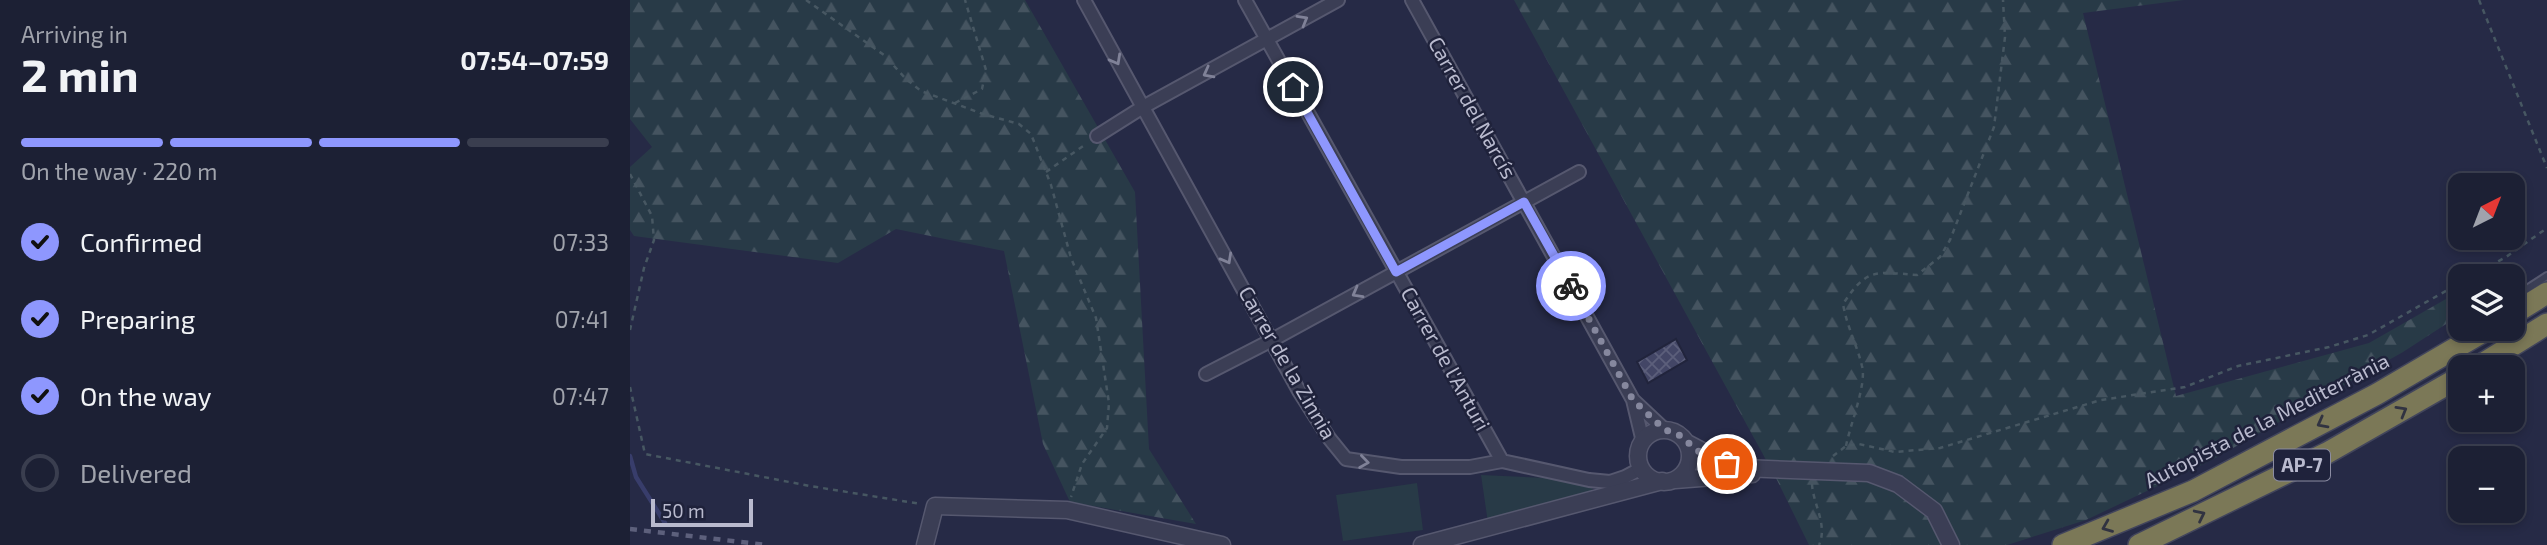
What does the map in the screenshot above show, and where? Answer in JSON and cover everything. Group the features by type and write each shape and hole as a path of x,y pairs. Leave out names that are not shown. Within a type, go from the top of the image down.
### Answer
{"highway":[{"path":"2525,307 2547,293"},
{"path":"2497,355 2547,324"},
{"name":"Autopista de la Mediterrània","path":"2063,545 2193,491 2377,394 2468,341"},
{"name":"AP-7","path":"2139,545 2327,453 2448,384"}],"street":[{"name":"Carrer de la Zinnia","path":"1084,0 1299,391 1346,459 1401,467 1470,467 1502,461 1610,482 1642,467"},
{"name":"Carrer de l'Anturi","path":"1245,0 1502,461"},
{"path":"1095,138 1143,107 1338,0"},
{"name":"Carrer del Narcís","path":"1412,0 1633,400 1643,442"},
{"path":"1206,374 1579,172"},
{"name":"Carrer del Narcís","path":"1633,400 1665,430"},
{"path":"1687,443 1690,460 1687,468 1668,480 1650,477 1642,467 1639,454 1643,442 1657,431 1665,430 1678,434 1687,443 1727,464 1743,468 1869,473 1898,484 1934,511 1951,545"},
{"path":"1422,545 1668,480 1725,477 1789,469"},
{"path":"925,545 934,506 1067,510 1222,545"}],"lane":[{"path":"2525,290 2547,276"},
{"path":"2377,394 2444,345"}],"path":[{"path":"806,0 884,55 905,79 921,91 1019,124 1031,134 1046,172 1071,258 1096,318 1109,403 1107,428 1082,464 1067,510"},
{"path":"954,103 982,89 986,70 965,0"},
{"path":"2003,0 2005,37 1994,127 1950,240 1940,257 1917,275 1875,272 1857,282 1843,304 1846,324 1863,368 1860,397 1850,423 1846,446 1859,443 1895,452 1940,448 2101,400 2185,387 2238,366 2329,347 2368,335 2448,290"},
{"path":"2479,0 2547,168"},
{"path":"1046,172 1095,138"},
{"path":"630,174 652,216 654,240 644,268 630,331"},
{"path":"2493,264 2547,228"},
{"path":"630,387 645,454 810,486 934,506"},
{"path":"1814,469 1812,488 1822,523 1822,540 1819,545"}],"green space":[{"path":"630,0 1025,0 1135,192 1149,449 1196,524 1070,502 1043,444 1004,251 896,229 838,263 634,236 630,230 630,167 652,147 630,119"},
{"path":"1514,0 2184,0 2083,13 2176,396 2369,343 2448,298 2448,323 2403,352 2210,461 2086,520 2007,545 1809,545 1777,480"},
{"path":"1481,475 1594,480 1590,502 1488,523"},
{"path":"1417,483 1423,530 1343,541 1336,495"}],"building":[{"path":"1676,339 1687,360 1648,383 1637,362"}],"waterway":[{"path":"630,456 636,477 665,523"}],"railway":[{"path":"630,529 767,545"}],"way so far":[{"path":"1571,286 1633,400 1665,430 1678,434 1698,451 1727,464"}],"route":[{"path":"1293,87 1396,272 1524,202 1571,286"}]}
